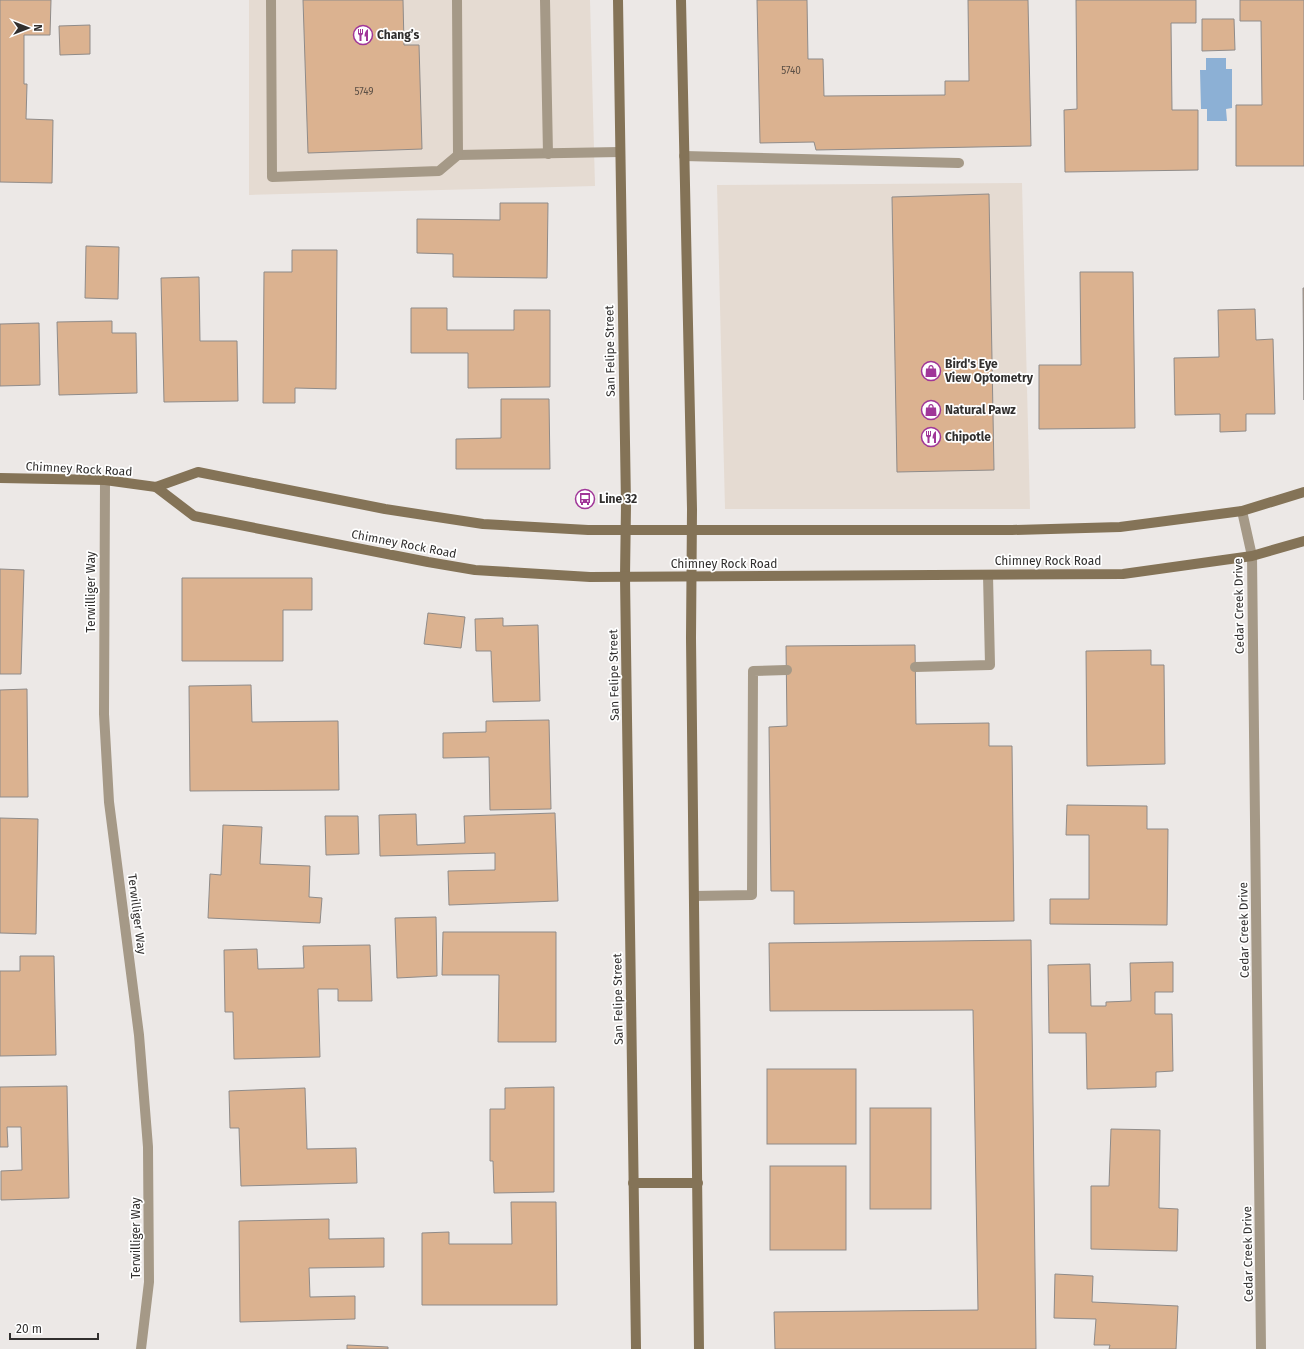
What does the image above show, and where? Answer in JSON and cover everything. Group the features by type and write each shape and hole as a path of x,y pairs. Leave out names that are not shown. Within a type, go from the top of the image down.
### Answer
{"main road":[{"name":"San Felipe Street","path":"618,0 636,1349"},
{"path":"681,0 692,577 698,1183 698,1349"},
{"name":"Chimney Rock Road","path":"0,478 105,480 156,487 198,472 385,509 483,524 588,530 1012,530 1120,527 1242,511 1304,492"},
{"name":"Chimney Rock Road","path":"156,487 194,516 475,570 590,577 1123,574 1252,556 1304,541"},
{"path":"633,1183 698,1183"}],"street":[{"path":"271,0 272,177 439,171 458,155 620,152"},
{"path":"457,0 458,155"},
{"path":"545,0 548,154"},
{"path":"684,156 959,163"},
{"name":"Terwilliger Way","path":"105,480 104,714 109,802 139,1035 148,1147 149,1282 141,1349"},
{"name":"Cedar Creek Drive","path":"1242,511 1252,556 1261,1349"},
{"path":"915,667 990,665 988,575"},
{"path":"694,896 752,895 753,671 787,670"}],"shaded area":[{"path":"249,0 590,0 595,186 249,195"},
{"path":"1022,183 1030,509 725,509 717,185"}],"water":[{"path":"1206,58 1226,58 1226,69 1232,69 1232,108 1226,109 1227,121 1207,121 1207,109 1201,109 1200,70 1206,70"}],"building":[{"path":"0,0 51,0 50,35 24,35 24,84 27,84 26,119 53,120 52,183 0,182"},
{"path":"303,0 403,0 404,45 419,45 422,149 308,153"},
{"path":"757,0 807,0 808,59 823,59 824,96 945,95 945,81 969,81 968,0 1028,0 1031,146 816,150 814,142 760,143"},
{"path":"1076,0 1196,0 1196,23 1171,23 1172,110 1198,110 1198,170 1065,172 1064,110 1077,109"},
{"path":"1240,0 1304,0 1304,166 1236,166 1236,105 1262,105 1261,21 1240,21"},
{"path":"1202,19 1234,19 1235,50 1202,51"},
{"path":"90,25 90,54 60,55 59,26"},
{"path":"989,194 994,470 897,472 892,197"},
{"path":"500,203 548,203 547,278 453,277 453,254 417,253 417,219 500,220"},
{"path":"86,246 119,247 118,299 85,298"},
{"path":"292,250 337,250 336,389 295,388 295,403 263,403 264,272 292,272"},
{"path":"1080,272 1133,272 1135,428 1039,429 1039,365 1081,365"},
{"path":"199,277 200,341 237,341 238,401 164,402 161,278"},
{"path":"1303,288 1304,288 1304,400"},
{"path":"411,308 447,308 447,330 514,330 514,310 550,310 550,387 468,388 468,353 411,353"},
{"path":"1255,309 1256,340 1273,339 1275,414 1246,414 1246,431 1220,432 1220,414 1175,415 1174,358 1219,357 1218,310"},
{"path":"112,321 112,333 136,333 137,393 59,395 57,322"},
{"path":"39,323 40,385 0,386 0,324"},
{"path":"501,399 549,399 550,469 456,469 456,439 501,438"},
{"path":"0,569 24,570 21,674 0,674"},
{"path":"182,578 312,578 312,610 283,610 283,661 182,661"},
{"path":"428,613 465,617 461,648 424,644"},
{"path":"503,618 503,626 538,625 540,701 493,702 491,651 476,651 475,619"},
{"path":"915,645 916,724 989,723 989,746 1012,746 1014,921 794,924 794,891 771,891 769,727 787,726 786,646"},
{"path":"1151,650 1151,665 1164,665 1165,764 1087,766 1086,651"},
{"path":"251,685 252,722 338,721 339,790 190,791 189,686"},
{"path":"27,689 28,797 0,797 0,690"},
{"path":"549,720 551,809 490,810 489,757 443,758 443,733 486,732 486,721"},
{"path":"1067,805 1147,806 1147,829 1168,829 1167,925 1050,924 1050,899 1089,899 1089,835 1066,835"},
{"path":"555,813 558,901 449,905 448,871 495,870 495,853 380,856 379,815 416,814 417,845 465,843 464,816"},
{"path":"325,816 358,816 359,854 326,855"},
{"path":"0,818 38,819 36,934 0,933"},
{"path":"223,825 262,827 260,864 310,866 309,897 322,898 320,923 208,918 210,874 221,875"},
{"path":"436,917 437,976 397,978 395,918"},
{"path":"443,932 556,932 556,1042 498,1042 499,975 442,975"},
{"path":"1031,940 1036,1349 775,1349 774,1312 978,1310 973,1010 770,1011 769,943"},
{"path":"370,945 372,1001 338,1001 338,989 318,989 320,1057 234,1059 233,1012 225,1012 224,950 257,949 258,969 304,968 303,946"},
{"path":"20,956 54,956 56,1055 0,1056 0,971 20,971"},
{"path":"1173,962 1173,992 1155,992 1155,1014 1172,1014 1173,1071 1156,1072 1156,1087 1087,1089 1086,1033 1049,1033 1048,965 1090,964 1091,1006 1106,1006 1106,1002 1131,1001 1130,963"},
{"path":"767,1069 856,1069 856,1144 767,1144"},
{"path":"67,1086 69,1198 1,1200 1,1171 22,1170 21,1127 7,1127 8,1147 0,1147 0,1087"},
{"path":"554,1087 554,1192 494,1193 493,1161 490,1161 490,1109 505,1109 505,1088"},
{"path":"305,1088 307,1149 356,1148 357,1183 241,1186 239,1128 230,1128 229,1091"},
{"path":"870,1108 931,1108 931,1209 870,1209"},
{"path":"1111,1129 1160,1130 1159,1208 1178,1209 1177,1251 1091,1249 1091,1186 1109,1186"},
{"path":"770,1166 846,1166 846,1250 770,1250"},
{"path":"511,1202 556,1202 557,1305 422,1305 422,1233 449,1232 449,1244 512,1244"},
{"path":"329,1219 329,1239 384,1238 384,1267 309,1268 310,1297 355,1296 355,1319 240,1322 239,1221"},
{"path":"1055,1274 1093,1276 1092,1302 1178,1306 1176,1349 1109,1349 1110,1345 1094,1345 1096,1319 1054,1318"},
{"path":"347,1345 388,1347 388,1349 347,1349"}],"place":[{"name":"Chang’s","path":"363,35"},
{"name":"Bird's Eye View Optometry","path":"931,371"},
{"name":"Natural Pawz","path":"931,410"},
{"name":"Chipotle","path":"931,437"},
{"name":"Line 32","path":"585,499"}]}
